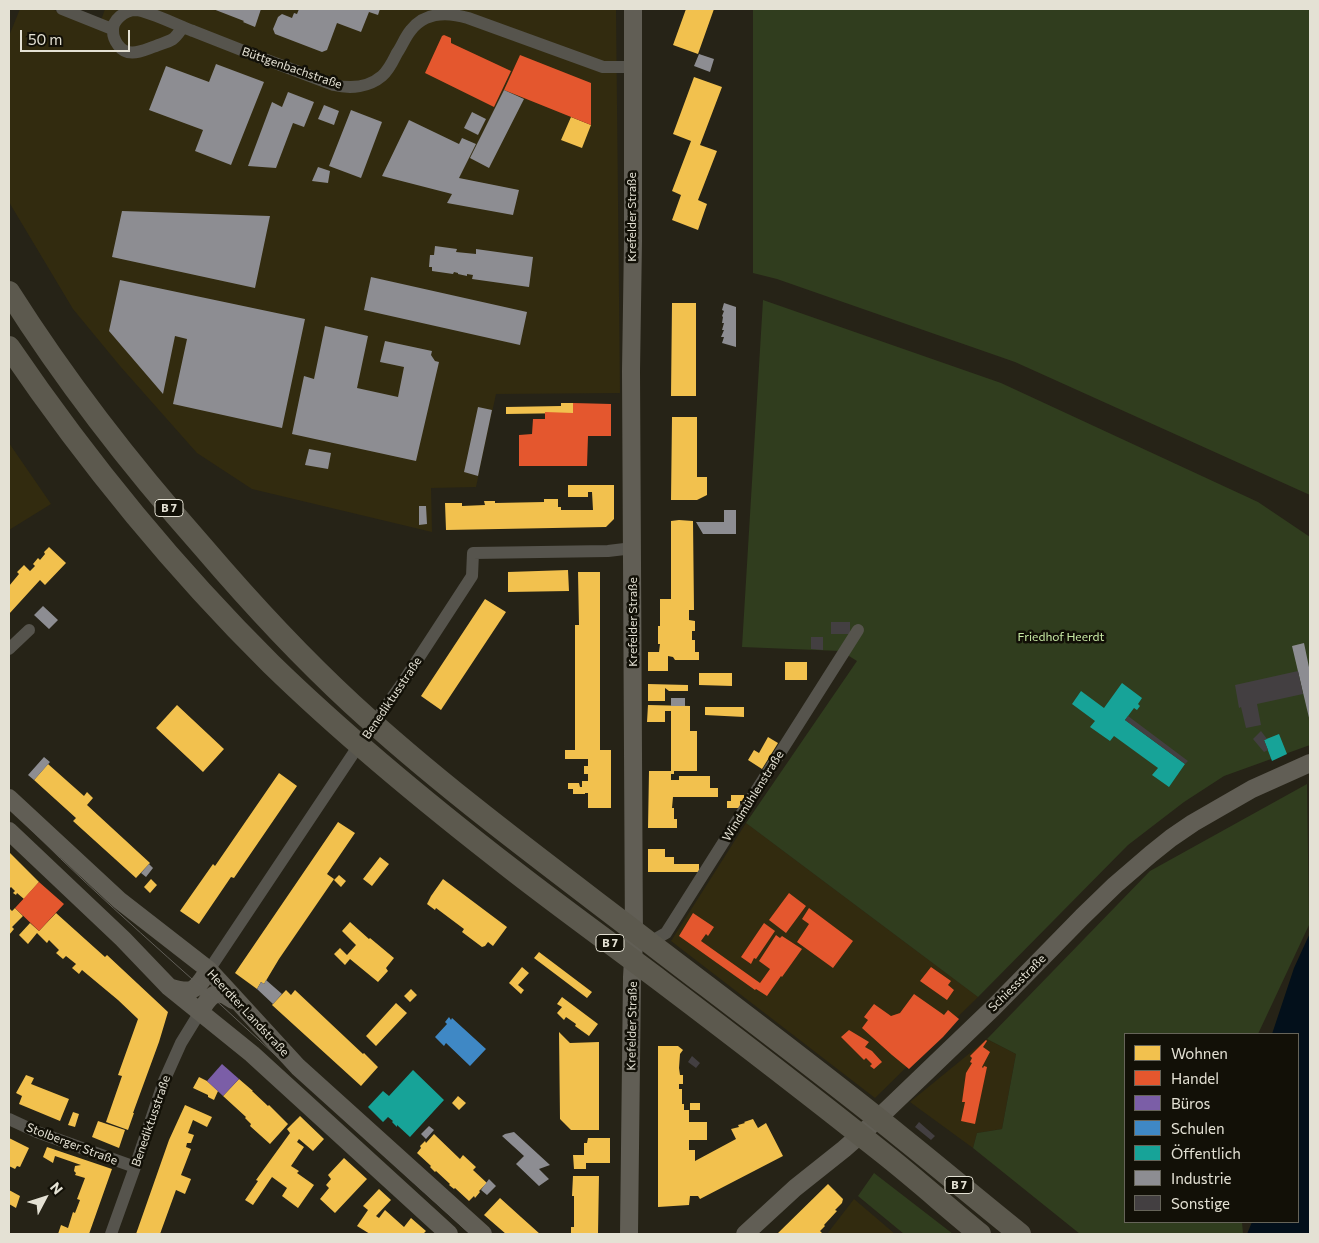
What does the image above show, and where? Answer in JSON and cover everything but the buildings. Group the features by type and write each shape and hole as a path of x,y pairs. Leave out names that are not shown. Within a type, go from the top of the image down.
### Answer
{"highway":[{"name":"B 7","path":"9,292 75,389 167,507 289,643 353,705 462,798 530,852 669,957 899,1136 1020,1234"},
{"name":"B 7","path":"9,347 80,446 138,519 202,592 271,663 338,726 515,872 663,982 886,1155 980,1234"}],"main road":[{"name":"Krefelder Straße","path":"628,1234 634,943 631,371 633,9"},
{"name":"Schiessstraße","path":"745,1234 795,1188 869,1127 994,1007 1115,885 1171,838 1252,789 1310,763"},
{"name":"Heerdter Landstraße","path":"9,798 119,900 209,970 298,1067 483,1234"},
{"name":"Heerdter Landstraße","path":"9,831 110,927 169,987 259,1060 449,1234"},
{"path":"169,987 187,992 198,985 209,970"},
{"path":"200,1012 211,996 217,994 222,994 239,1002"}],"street":[{"path":"62,9 112,29 118,45 125,52 133,53 172,40 183,27"},
{"name":"Büttgenbachstraße","path":"112,29 119,18 129,11 136,10 343,87 361,86 381,77 390,67 407,36 417,23 425,18 440,14 451,14 468,18 603,67 633,67"},
{"name":"Benediktusstraße","path":"209,970 472,576 473,553 608,551 633,548"},
{"path":"9,649 29,630"},
{"name":"Windmühlenstraße","path":"634,943 652,941 666,933 858,630"},
{"name":"Benediktusstraße","path":"111,1234 136,1167 164,1081 181,1043 200,1012"},
{"name":"Stolberger Straße","path":"9,1119 37,1132 136,1167"}],"shaded area":[{"path":"20,9 51,9 99,26 105,9 616,9 620,393 496,394 476,487 431,488 432,532 252,489 197,453 120,366 73,309 9,202 9,36"},
{"path":"9,443 51,504 9,530"},
{"path":"746,823 978,997 875,1098 671,941"},
{"path":"987,1039 1016,1054 1002,1129 977,1133 973,1148 910,1102"},
{"path":"854,1199 895,1234 827,1234"}],"green space":[{"path":"753,9 1310,9 1310,495 1015,362 777,279 753,273"},
{"name":"Friedhof Heerdt","path":"763,300 1001,383 1258,502 1310,537 1310,745 1224,776 1184,802 1128,845 978,997 746,823 857,661 841,651 742,647"},
{"path":"1307,784 1309,925 1258,1033 1124,1033 1124,1223 1242,1223 1243,1234 1080,1234 973,1148 977,1133 1002,1129 1016,1054 987,1039 1150,871"},
{"path":"874,1173 953,1234 904,1234 858,1196"}],"water":[{"path":"1310,933 1310,1234 1247,1234 1252,1223 1299,1223 1299,1033 1272,1033 1294,968"}],"tram line":[{"path":"9,807 87,884 470,1234"},
{"path":"9,822 46,856"}]}
